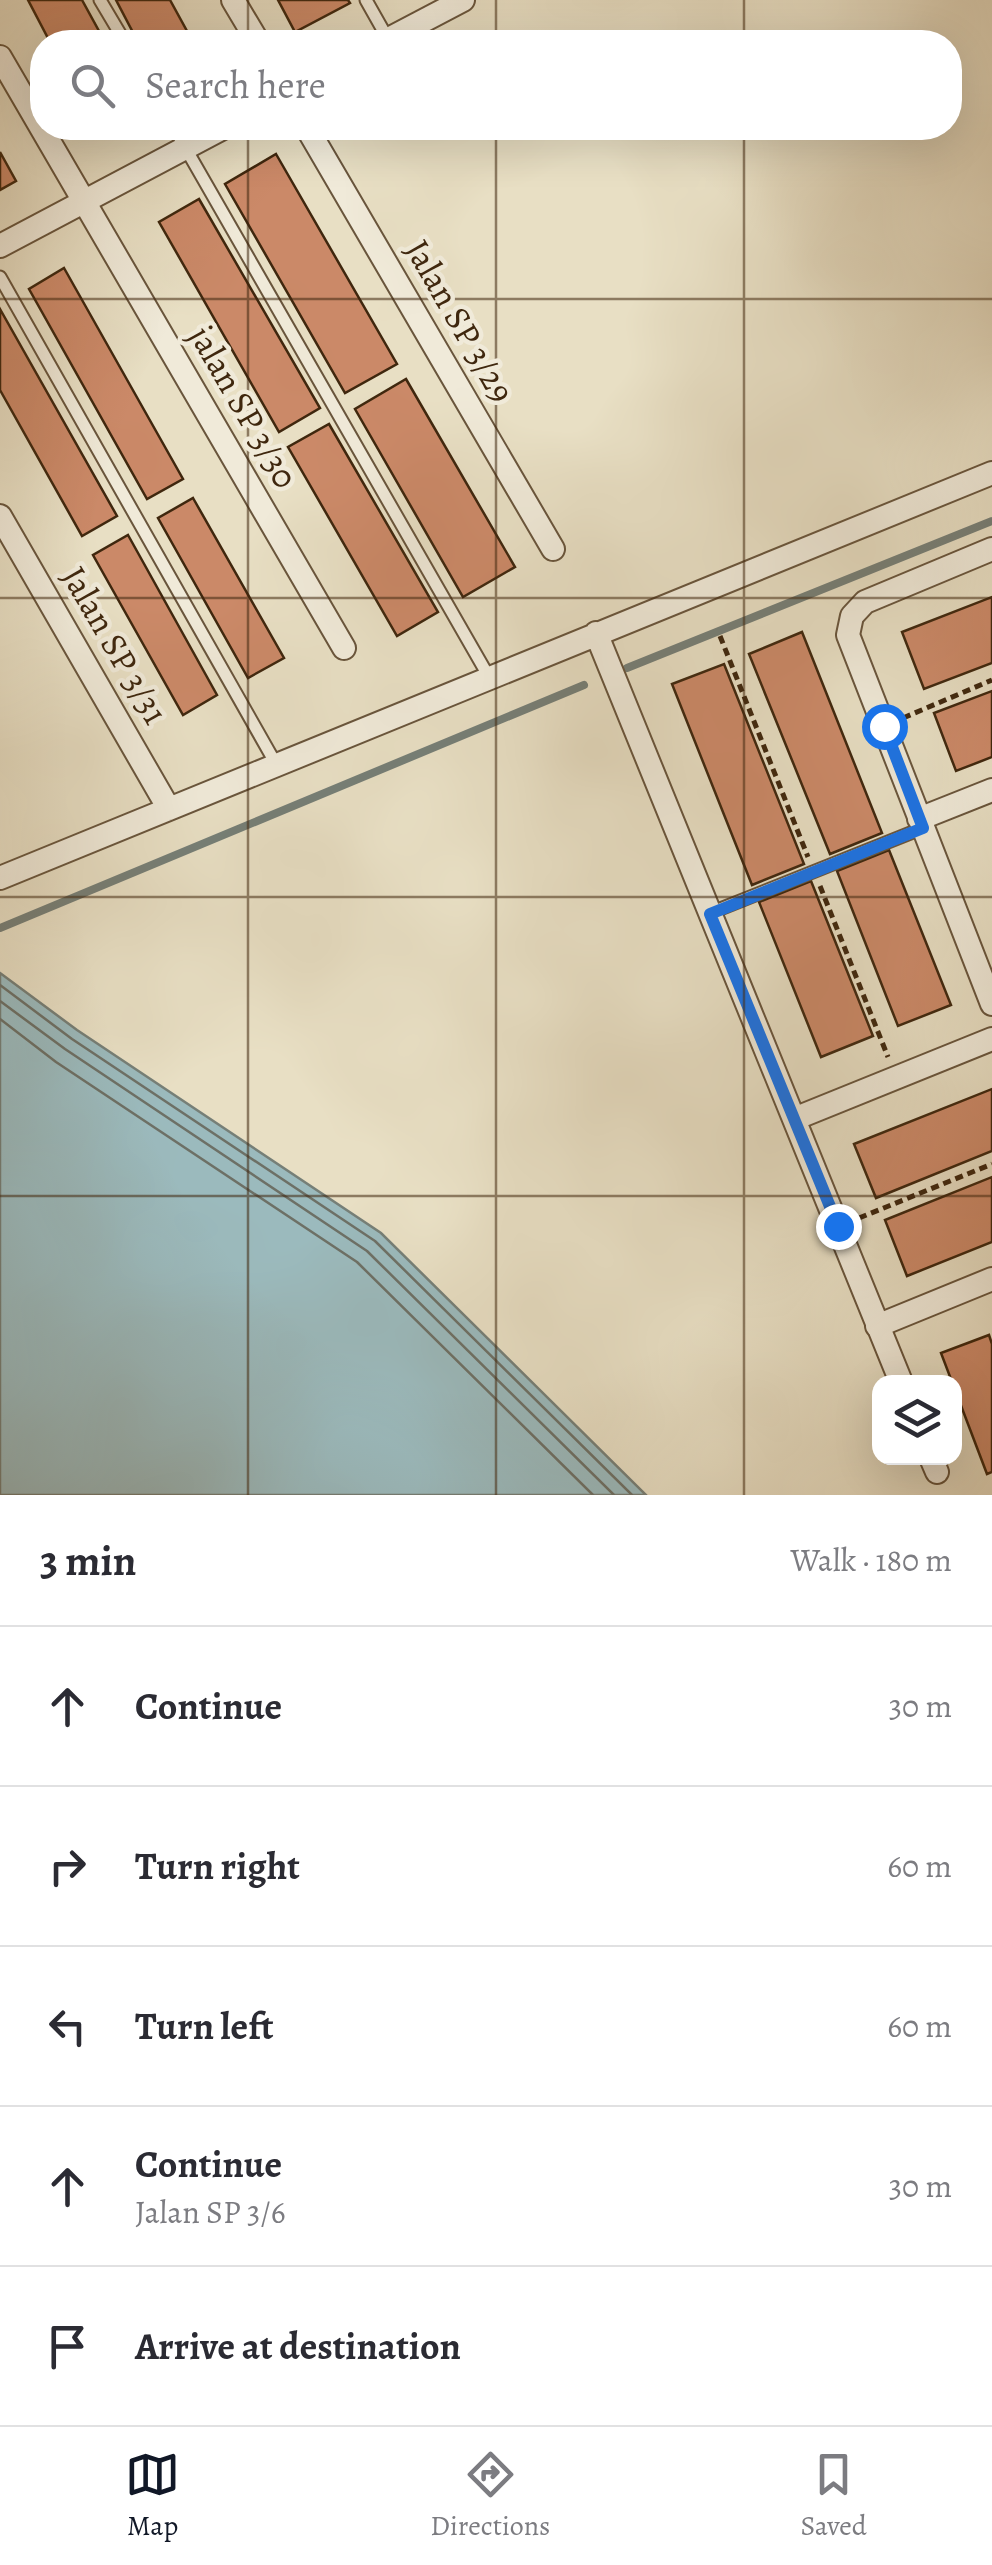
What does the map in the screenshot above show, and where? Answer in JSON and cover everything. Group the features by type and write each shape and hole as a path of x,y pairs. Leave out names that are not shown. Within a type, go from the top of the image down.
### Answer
{"street":[{"path":"234,0 251,30"},
{"path":"406,30 462,0"},
{"name":"jalan SP 3/30","path":"0,57 30,109"},
{"name":"jalan SP 3/30","path":"48,140 344,648"},
{"path":"0,246 84,202 177,140"},
{"name":"Jalan SP 3/29","path":"315,140 552,550"},
{"path":"0,878 992,472"},
{"name":"Jalan SP 3/31","path":"0,516 169,809"},
{"path":"992,549 865,602 852,616 848,635 992,1004"},
{"path":"596,632 898,1375"},
{"path":"921,824 992,790"},
{"path":"794,1119 992,1039"},
{"path":"878,1326 992,1279"}],"lane":[{"path":"100,0 118,30"},
{"path":"366,0 380,30"},
{"path":"181,140 489,677"},
{"path":"0,277 276,764"},
{"path":"710,914 921,824"}],"path":[{"path":"884,726 992,680"},
{"path":"838,1226 992,1164"}],"water":[{"path":"0,973 77,1030 381,1233 646,1495 0,1495"}],"building":[{"path":"28,0 82,0 98,30 44,30"},
{"path":"116,0 170,0 186,30 132,30"},
{"path":"278,0 350,3 299,30 294,30"},
{"path":"0,152 16,181 0,190"},
{"path":"276,154 397,364 345,393 225,184"},
{"path":"199,199 320,408 279,432 159,222"},
{"path":"64,268 183,479 147,499 29,289"},
{"path":"0,309 117,516 82,536 0,390"},
{"path":"406,379 515,567 463,597 355,409"},
{"path":"329,424 438,612 397,636 288,447"},
{"path":"193,498 284,658 248,678 158,518"},
{"path":"128,535 217,695 183,715 93,555"},
{"path":"992,597 992,663 924,689 902,632"},
{"path":"802,632 882,833 830,854 749,654"},
{"path":"724,664 804,864 752,885 672,684"},
{"path":"992,691 992,757 956,771 934,713"},
{"path":"889,850 951,1005 898,1026 837,871"},
{"path":"811,881 873,1036 821,1057 759,902"},
{"path":"992,1089 992,1151 876,1198 854,1144"},
{"path":"992,1177 992,1242 907,1276 885,1220"},
{"path":"989,1335 992,1472 987,1474 962,1408 962,1375 949,1375 941,1353"}],"waterway":[{"path":"627,668 992,521"},
{"path":"0,928 584,685"}],"route":[{"path":"838,1226 710,914 923,828 884,726"}]}
